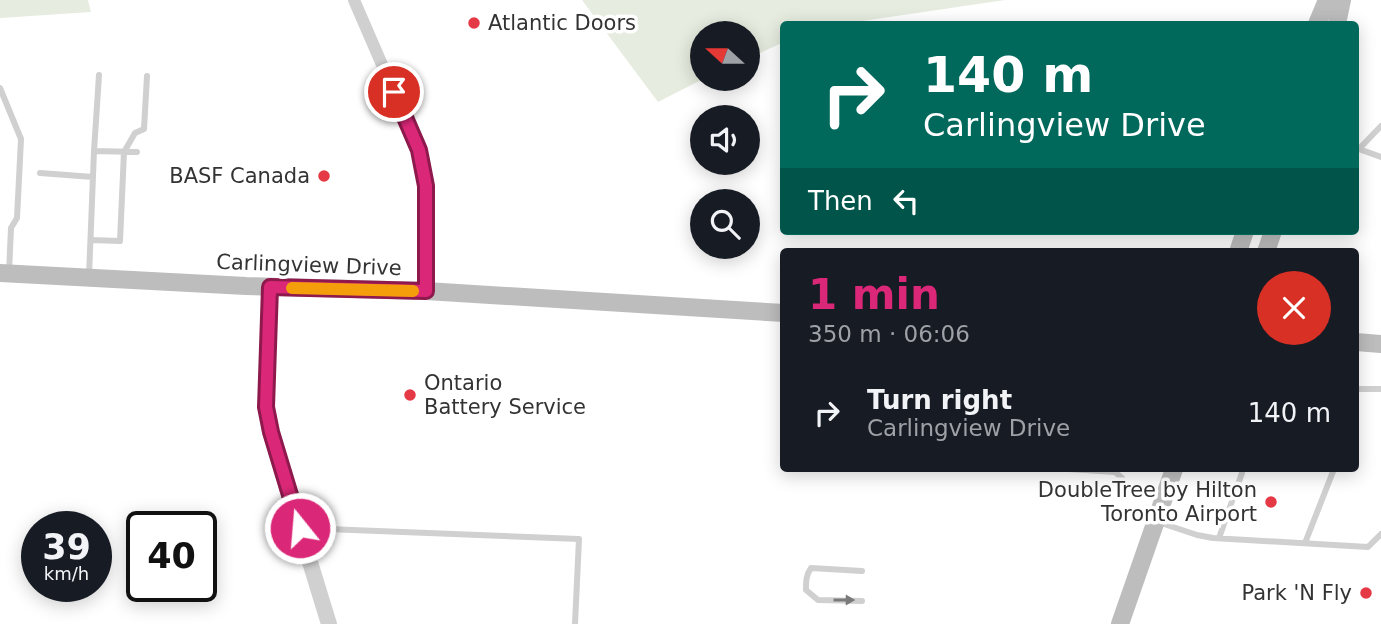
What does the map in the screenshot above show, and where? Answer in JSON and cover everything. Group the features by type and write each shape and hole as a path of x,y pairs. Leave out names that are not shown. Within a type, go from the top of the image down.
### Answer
{"main road":[{"path":"1318,21 1327,0"},
{"path":"1338,21 1342,0"},
{"name":"Carlingview Drive","path":"4,273 270,287 426,291 780,313"},
{"path":"1359,342 1381,344"},
{"path":"1120,624 1173,472"}],"street":[{"path":"354,0 419,150 426,186 426,291"},
{"path":"270,287 266,407 271,432 329,624"}],"lane":[{"path":"89,278 99,75"},
{"path":"91,240 120,241 124,152 135,133 144,129 147,76"},
{"path":"0,88 21,139 17,218 11,228 4,273"},
{"path":"1359,148 1381,126"},
{"path":"1359,149 1381,157"},
{"path":"94,151 136,152"},
{"path":"40,173 93,177"},
{"path":"0,227 11,228"},
{"path":"1359,388 1381,389"},
{"path":"1115,472 1122,478"},
{"path":"1219,538 1242,472"},
{"path":"1304,543 1333,472"},
{"path":"1156,522 1197,535 1219,538 1368,547 1381,534"},
{"path":"300,528 579,539 575,624"},
{"path":"862,571 811,568 806,581 806,590 818,600 862,601"},
{"path":"329,624 338,624"}],"shaded area":[{"path":"0,0 88,0 91,12 0,18"},
{"path":"582,0 1005,0 862,21 780,21 780,44 760,53 760,21 690,21 690,86 658,102"}],"slow traffic":[{"path":"292,288 413,291"}],"place":[{"name":"Atlantic Doors","path":"474,23"},
{"name":"BASF Canada","path":"324,176"},
{"name":"Ontario Battery Service","path":"410,395"},
{"name":"DoubleTree by Hilton Toronto Airport","path":"1271,502"},
{"name":"Park 'N Fly","path":"1366,593"}],"route":[{"path":"300,528 266,407 270,287 426,291 426,186 419,150 394,92"}]}
